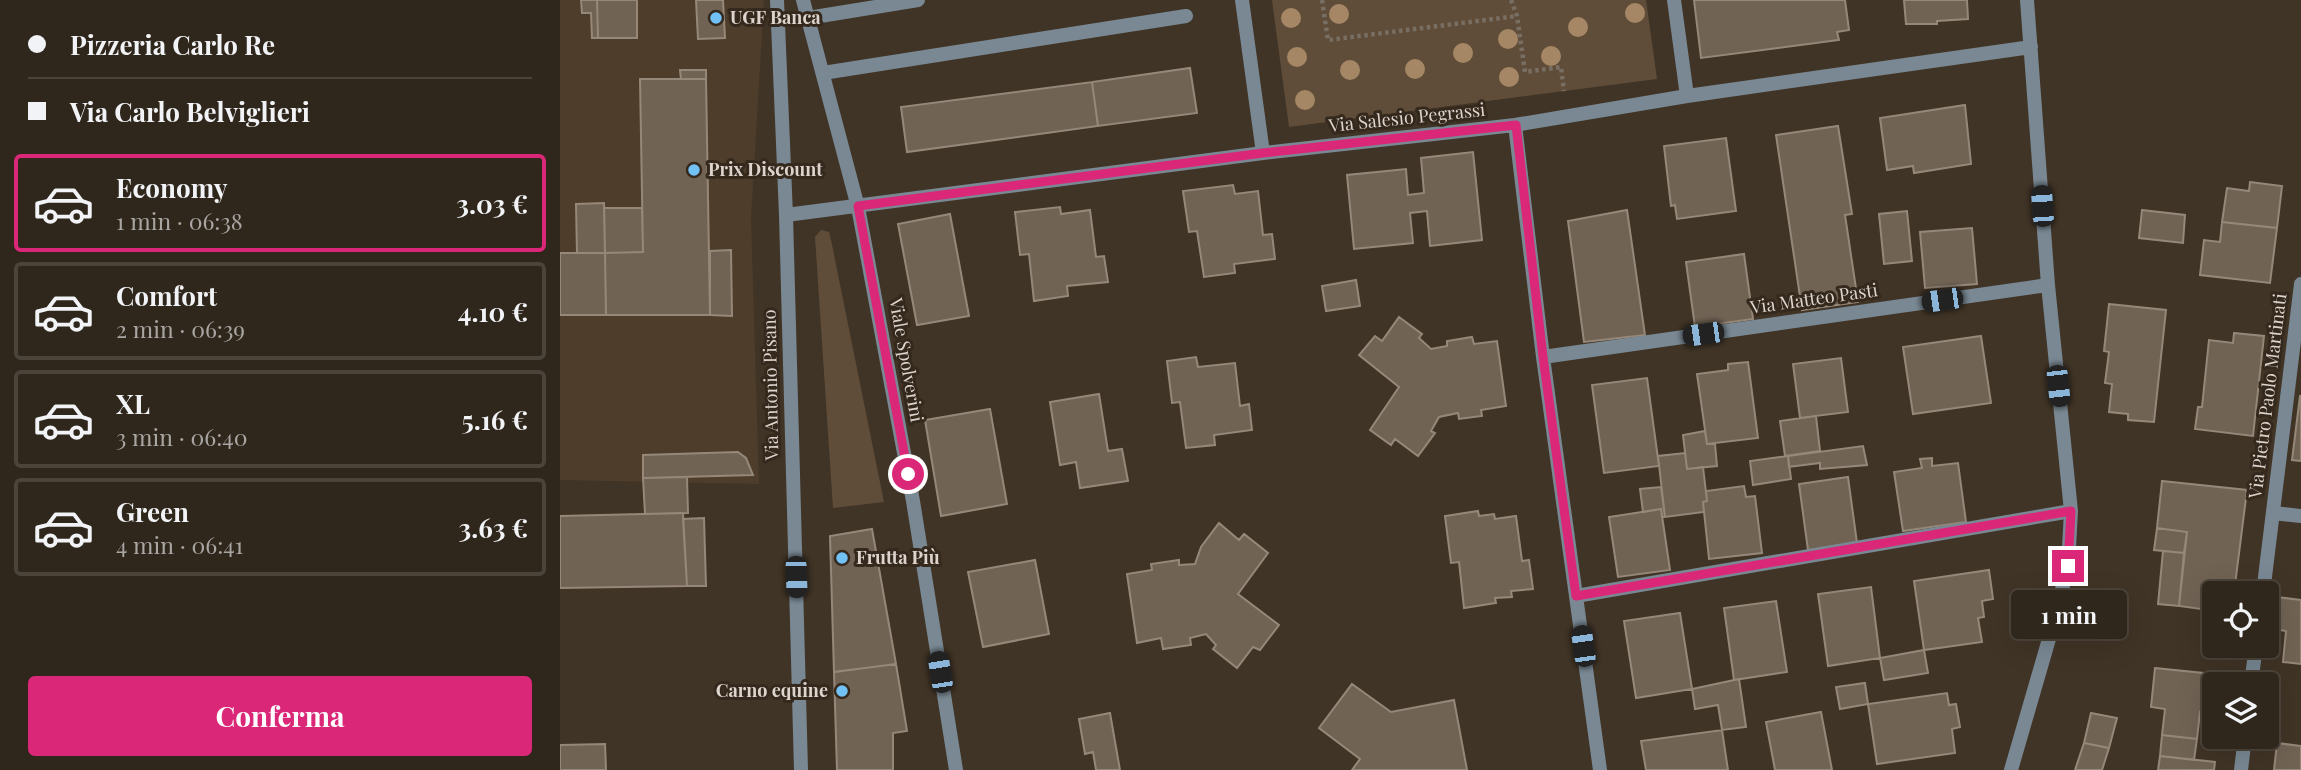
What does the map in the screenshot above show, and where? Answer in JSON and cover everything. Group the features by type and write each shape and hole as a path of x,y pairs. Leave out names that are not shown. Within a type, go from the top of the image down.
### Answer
{"street":[{"name":"Via Antonio Pisano","path":"777,0 786,215 801,770"},
{"name":"Viale Spolverini","path":"803,0 858,206 913,501 956,770"},
{"path":"807,18 918,0"},
{"path":"1242,0 1263,153"},
{"path":"1674,0 1687,96"},
{"path":"2011,770 2052,632 2068,566 2071,511 2048,285 2027,0"},
{"path":"823,73 1186,16"},
{"name":"Via Salesio Pegrassi","path":"786,215 1263,153 1516,125 1687,96 2031,47"},
{"path":"1516,125 1543,357 1600,770"},
{"name":"Via Pietro Paolo Martinati","path":"2264,581 2301,284"},
{"name":"Via Matteo Pasti","path":"1543,357 2048,285"},
{"path":"1576,596 2071,511"},
{"name":"Via Pietro Paolo Martinati","path":"2273,513 2301,516"},
{"path":"2241,770 2244,749"}],"path":[{"path":"1322,0 1328,40 1517,16"},
{"path":"1511,0 1517,16 1525,72 1562,67 1567,116"}],"shaded area":[{"path":"560,0 764,0 751,218 759,484 560,480"},
{"path":"1272,0 1646,0 1657,79 1289,127"},
{"path":"821,230 829,232 831,240 884,502 833,508 815,237"}],"building":[{"path":"581,0 597,0 598,38 592,38 591,13 582,13"},
{"path":"597,0 637,0 637,38 598,38"},
{"path":"696,0 723,0 725,38 698,39"},
{"path":"1694,0 1845,0 1849,30 1837,32 1839,40 1701,58"},
{"path":"1904,0 1967,0 1968,19 1937,21 1937,24 1906,24"},
{"path":"1190,68 1197,113 1098,126 1092,82"},
{"path":"680,70 706,70 706,79 681,79"},
{"path":"640,79 706,79 710,315 606,315 605,253 643,252"},
{"path":"1092,82 1098,126 907,152 901,107"},
{"path":"1965,105 1971,164 1914,173 1913,166 1887,170 1880,118"},
{"path":"1838,126 1852,214 1845,215 1858,302 1802,310 1776,135"},
{"path":"1726,138 1736,211 1677,219 1675,205 1671,206 1664,146"},
{"path":"1473,152 1482,240 1430,246 1427,211 1410,213 1413,243 1354,249 1347,175 1406,169 1408,195 1424,193 1421,158"},
{"path":"2250,182 2282,186 2277,228 2222,222 2227,188 2249,191"},
{"path":"1233,185 1235,194 1258,191 1263,235 1272,234 1275,259 1234,264 1235,273 1204,277 1197,231 1189,232 1183,191"},
{"path":"604,203 605,253 577,253 576,204"},
{"path":"1060,207 1061,214 1090,210 1096,257 1104,256 1108,282 1067,286 1068,296 1034,301 1029,254 1020,255 1015,212"},
{"path":"604,208 642,208 643,252 605,253"},
{"path":"1627,210 1645,335 1584,342 1568,221"},
{"path":"2142,210 2185,215 2183,243 2139,238"},
{"path":"1907,211 1912,261 1884,264 1879,214"},
{"path":"950,214 969,316 917,325 898,224"},
{"path":"2222,222 2277,228 2270,283 2200,275 2204,240 2220,242"},
{"path":"1972,228 1977,284 1925,288 1920,232"},
{"path":"731,250 732,316 710,315 710,251"},
{"path":"560,253 605,253 606,315 560,315"},
{"path":"1744,254 1753,319 1695,327 1686,262"},
{"path":"1356,280 1360,306 1326,311 1322,286"},
{"path":"2109,304 2166,310 2154,422 2128,420 2128,414 2109,412 2112,384 2105,383 2109,352 2104,351"},
{"path":"1399,317 1422,334 1419,338 1431,349 1447,346 1447,341 1472,337 1474,344 1497,341 1506,406 1481,410 1482,416 1459,419 1458,413 1439,417 1431,431 1435,433 1418,456 1395,439 1391,445 1370,430 1399,387 1359,355 1375,336 1382,341"},
{"path":"2234,333 2264,336 2253,436 2195,429 2198,407 2202,407 2209,340 2233,343"},
{"path":"1981,336 1991,403 1913,414 1903,347"},
{"path":"1196,357 1198,367 1235,363 1240,406 1249,404 1252,430 1214,435 1215,445 1186,448 1180,402 1172,403 1167,361"},
{"path":"1841,358 1848,412 1800,418 1793,364"},
{"path":"1748,362 1758,438 1707,444 1697,374 1728,370 1728,364"},
{"path":"1647,378 1659,466 1604,473 1592,385"},
{"path":"1099,394 1108,451 1122,449 1128,481 1080,488 1076,462 1060,465 1050,402"},
{"path":"2301,396 2301,461 2292,460"},
{"path":"990,409 1007,504 941,516 925,420"},
{"path":"1816,416 1820,451 1785,456 1780,421"},
{"path":"1705,431 1707,444 1715,444 1717,466 1687,469 1683,435"},
{"path":"1863,446 1867,465 1820,469 1820,463 1789,467 1788,456"},
{"path":"738,452 746,458 753,475 643,478 643,455"},
{"path":"1685,453 1687,469 1703,467 1707,501 1703,502 1704,512 1665,517 1658,456"},
{"path":"1788,456 1791,479 1753,485 1750,461"},
{"path":"1932,458 1932,466 1958,463 1966,522 1903,531 1894,472 1922,468 1920,459"},
{"path":"687,477 688,513 645,514 643,478"},
{"path":"1848,477 1857,543 1808,550 1799,484"},
{"path":"2162,481 2247,490 2236,581 2202,581 2202,609 2179,606 2187,532 2157,528"},
{"path":"1744,486 1746,497 1755,496 1762,553 1709,559 1703,502 1707,501 1706,491"},
{"path":"1661,487 1665,517 1662,517 1661,509 1643,512 1640,489"},
{"path":"1661,509 1670,570 1618,577 1609,517"},
{"path":"1478,511 1479,516 1494,514 1495,519 1516,516 1522,561 1529,560 1533,589 1511,591 1512,597 1495,598 1496,603 1464,608 1459,562 1451,563 1445,516"},
{"path":"683,513 687,586 560,588 560,516"},
{"path":"704,518 706,586 687,586 683,519"},
{"path":"1219,523 1239,540 1244,534 1268,553 1238,594 1279,625 1260,650 1253,647 1237,668 1213,649 1216,645 1206,634 1190,638 1191,645 1163,649 1161,638 1137,643 1127,574 1152,570 1151,564 1179,560 1179,565 1195,564 1201,547"},
{"path":"2157,528 2187,532 2184,553 2154,550"},
{"path":"872,529 896,664 834,672 830,536"},
{"path":"2163,551 2184,553 2179,606 2158,604"},
{"path":"1035,560 1049,634 983,647 968,572"},
{"path":"1989,570 1993,599 1982,601 1984,617 1978,618 1982,642 1924,650 1914,581"},
{"path":"1871,587 1880,658 1828,666 1818,594"},
{"path":"2279,597 2301,600 2301,664 2283,662 2286,631 2279,630"},
{"path":"1776,601 1787,672 1734,680 1724,608"},
{"path":"1680,613 1692,689 1636,698 1624,621"},
{"path":"1924,650 1928,673 1884,680 1880,658"},
{"path":"896,664 907,731 893,733 893,770 837,770 834,672"},
{"path":"2155,668 2202,673 2202,712 2197,739 2162,735 2165,709 2151,707"},
{"path":"1739,679 1746,727 1722,730 1718,705 1695,709 1692,689"},
{"path":"1865,683 1868,704 1840,709 1836,687"},
{"path":"1352,684 1391,712 1454,700 1467,770 1352,770 1360,759 1319,728"},
{"path":"1947,693 1949,705 1956,704 1960,727 1952,729 1955,753 1877,764 1868,704"},
{"path":"1821,712 1832,770 1775,770 1766,722"},
{"path":"1110,713 1120,770 1096,770 1093,752 1085,754 1079,719"},
{"path":"2091,713 2117,718 2109,748 2084,743"},
{"path":"1722,730 1728,770 1646,770 1641,741"},
{"path":"2162,735 2197,739 2194,760 2160,756"},
{"path":"2084,743 2109,748 2102,770 2075,770"},
{"path":"2279,743 2301,746 2301,770 2274,770"},
{"path":"605,744 606,770 560,770 560,745"},
{"path":"2160,756 2215,762 2214,770 2158,770"}],"place":[{"name":"UGF Banca","path":"716,18"},
{"name":"Prix Discount","path":"694,170"},
{"name":"Frutta Più","path":"842,558"},
{"name":"Carno equine","path":"842,691"}],"route":[{"path":"908,474 858,206 1263,153 1516,125 1543,357 1576,596 2071,511 2068,566"}]}
